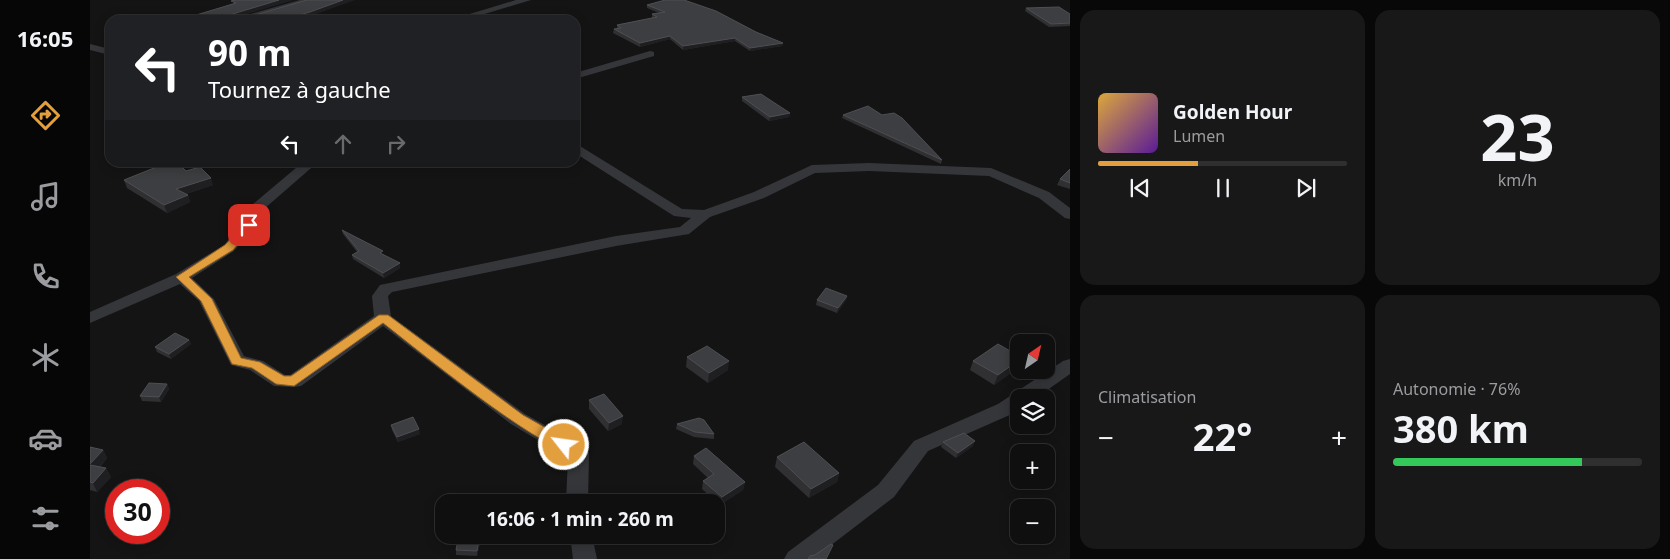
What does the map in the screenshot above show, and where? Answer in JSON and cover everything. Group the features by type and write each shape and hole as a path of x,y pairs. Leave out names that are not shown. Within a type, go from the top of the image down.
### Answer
{"street":[{"path":"253,15 311,0"},
{"path":"473,15 526,0"},
{"path":"90,47 105,51"},
{"path":"580,75 650,54"},
{"path":"580,150 679,213 705,214"},
{"path":"90,318 182,277 229,248 249,225 258,207 306,167"},
{"path":"577,494 579,454 518,419 383,318 380,296 386,288 616,241 684,231 705,214 759,195 812,170 869,167 991,172 1044,195 1070,215"},
{"path":"182,277 206,299 237,361 256,365 281,380 294,381 383,318"},
{"path":"1035,389 1070,365"},
{"path":"796,559 886,491 921,446 1010,406"},
{"path":"582,544 585,559"}],"building":[{"path":"279,0 229,15 196,15 236,3 231,1"},
{"path":"307,0 343,0 300,15 255,15"},
{"path":"665,0 684,0 716,11 756,32 783,43 750,48 735,38 683,46 670,36 640,43 614,29 621,28 617,25 657,17 652,14 665,12 647,5"},
{"path":"1059,7 1070,14 1070,23 1051,24 1026,8"},
{"path":"761,94 790,113 770,117 742,97"},
{"path":"868,106 882,115 894,113 902,118 942,160 843,115"},
{"path":"156,167 182,167 186,171 200,167 211,178 176,189 188,195 164,205 124,180"},
{"path":"1070,169 1070,183 1060,179"},
{"path":"342,230 383,251 380,253 400,263 383,273 352,255 359,251"},
{"path":"826,288 847,296 838,308 817,300"},
{"path":"175,333 189,340 169,354 155,347"},
{"path":"998,344 1010,351 1010,366 998,375 973,361"},
{"path":"707,346 729,361 709,373 687,357"},
{"path":"149,383 167,384 159,397 140,396"},
{"path":"604,394 623,416 609,423 589,400"},
{"path":"413,417 419,429 397,437 391,425"},
{"path":"699,418 704,420 714,434 695,432 677,424"},
{"path":"964,433 975,441 958,453 943,442"},
{"path":"804,442 839,473 811,489 777,457"},
{"path":"90,447 103,450 90,464"},
{"path":"706,448 745,482 725,495 718,494 703,481 714,474 694,456"},
{"path":"90,465 106,468 93,483 90,482"},
{"path":"457,544 478,544 477,551 456,550"},
{"path":"831,544 833,545 826,559 808,559 810,556 815,555"}],"route":[{"path":"249,225 229,248 182,277 206,299 237,361 256,365 281,380 294,381 383,318 518,419 564,445"}]}
